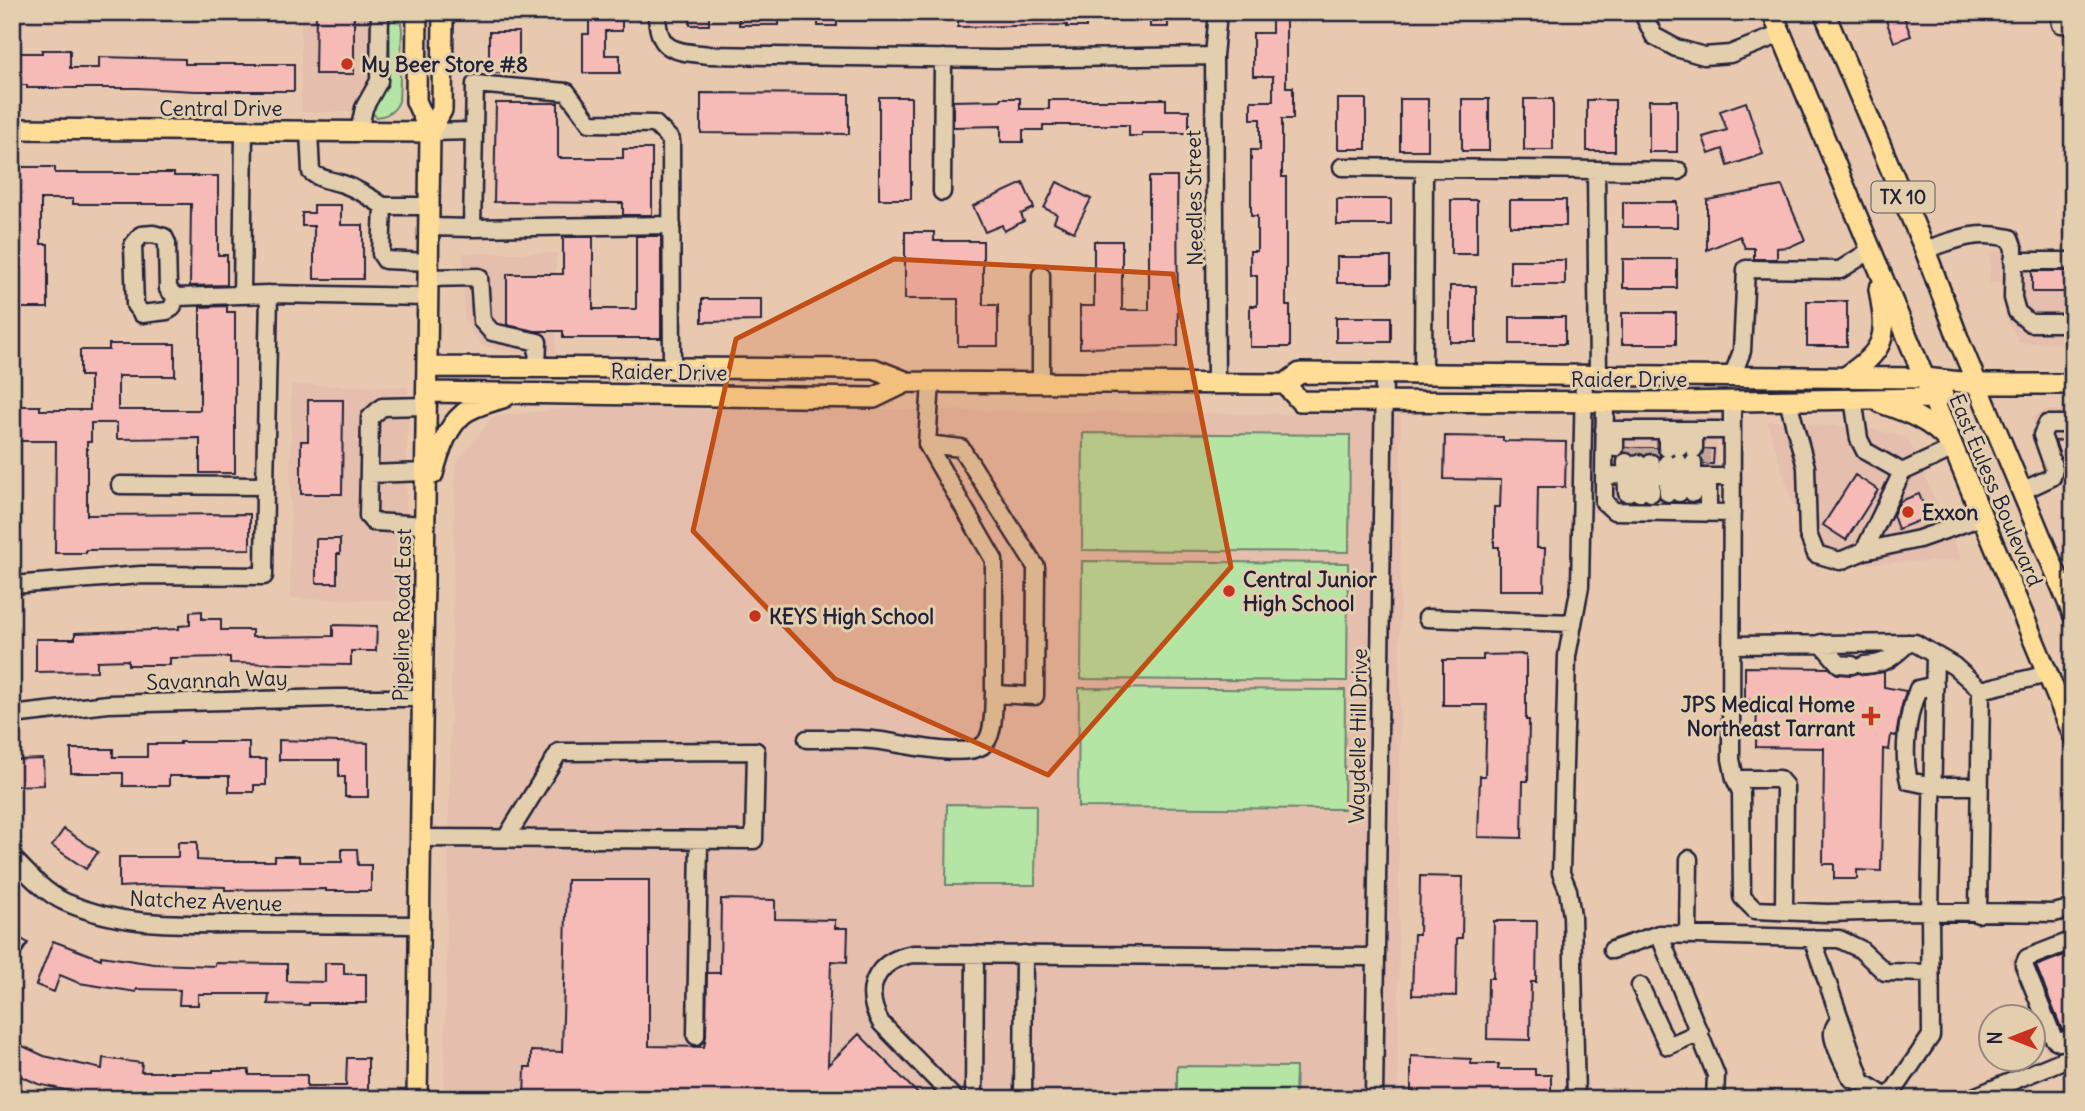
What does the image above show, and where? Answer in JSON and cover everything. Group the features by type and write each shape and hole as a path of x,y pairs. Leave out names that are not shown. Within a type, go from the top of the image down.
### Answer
{"main road":[{"path":"417,12 416,101 430,132"},
{"path":"430,132 442,110 443,12"},
{"name":"TX 10","path":"1772,12 1925,378"},
{"name":"TX 10","path":"1824,12 1925,250 1978,384"},
{"name":"Central Drive","path":"12,129 430,132"},
{"name":"Pipeline Road East","path":"417,1099 430,132"},
{"path":"1844,378 1868,361 1880,345 1884,315 1871,250"},
{"name":"Raider Drive","path":"428,366 874,369 907,382 1285,384 1300,373 1925,378 1978,384 2073,384"},
{"path":"603,367 603,394"},
{"path":"1732,377 1732,401"},
{"name":"East Euless Boulevard","path":"1925,378 2073,735"},
{"name":"Raider Drive","path":"427,399 515,392 874,398 907,382"},
{"name":"Raider Drive","path":"1285,384 1300,401 1583,402 1933,398 1978,384"},
{"name":"East Euless Boulevard","path":"1978,384 2073,614"},
{"path":"426,502 438,456 452,427 464,414 515,392"},
{"path":"1853,398 1873,400 1912,413 1937,428 1954,448"}],"street":[{"path":"359,132 363,112 380,77 380,12"},
{"path":"657,12 658,30 664,43 675,51 709,55 943,58 1214,56"},
{"name":"Needles Street","path":"1216,383 1214,56 1218,12"},
{"path":"1642,12 1654,36 1676,48 1704,56 1730,54 1781,34"},
{"path":"2059,12 2061,24 2073,25"},
{"path":"942,192 943,58"},
{"path":"472,228 475,84 566,92 590,123 655,124 671,140 672,368"},
{"path":"352,98 369,98"},
{"path":"242,295 244,131"},
{"path":"309,131 311,172 319,178 343,184 383,206 429,206"},
{"path":"430,132 474,131"},
{"path":"1342,167 1679,171"},
{"path":"1423,374 1424,168"},
{"path":"1576,1099 1572,916 1561,873 1567,656 1580,586 1583,402 1591,375 1596,170"},
{"path":"383,206 381,254 385,260 428,279"},
{"path":"429,227 672,225"},
{"path":"1925,250 1977,234 2010,238 2014,249 2013,298 2017,312 2029,323 2073,323"},
{"path":"141,235 164,237 167,243 169,289 176,297 173,308 167,312 142,314 135,305 133,245 141,235"},
{"path":"1732,377 1742,351 1746,269 1840,270 1871,250"},
{"path":"2013,261 2073,261"},
{"path":"1041,275 1041,383"},
{"path":"176,297 269,294 428,279 479,277 482,321 492,332 538,342 537,366"},
{"path":"12,585 141,575 264,576 269,294"},
{"name":"Waydelle Hill Drive","path":"1374,1099 1384,374"},
{"path":"807,738 873,740 953,750 974,749 983,745 988,737 993,694 993,560 927,444 932,382"},
{"path":"1853,398 1860,439 1865,451 1902,472"},
{"path":"426,526 373,522 368,516 369,418 382,407 427,399"},
{"path":"1732,401 1731,759 1741,792 1742,897 1755,910 1827,913 2054,913 2073,908"},
{"path":"1788,401 1806,467 1808,534 1816,554 1840,561 1864,551 1919,539 1982,517"},
{"path":"1605,402 1660,481 1732,513"},
{"path":"2022,491 2052,477 2054,469 2042,435 2047,424 2073,424"},
{"path":"1627,430 1732,429"},
{"path":"1627,430 1660,481"},
{"path":"1627,430 1660,481"},
{"path":"1660,481 1686,430"},
{"path":"1660,481 1686,430"},
{"path":"927,444 961,448 1036,567 1035,696 993,694"},
{"path":"1864,551 1902,472 1954,448"},
{"path":"369,474 426,471"},
{"path":"1660,481 1732,477"},
{"path":"120,485 265,486"},
{"path":"1427,618 1573,623"},
{"path":"1821,643 1839,664 1858,665 1879,664 1891,659 1908,643"},
{"path":"1732,645 1915,643 1954,666 1981,690 1978,914"},
{"path":"1812,938 1862,1082 1888,1099 1931,1036 1930,912 1935,655"},
{"path":"1981,690 2048,674"},
{"path":"1935,685 1918,689 1913,701 1907,743 1906,768 1909,781 1933,786 1979,786"},
{"name":"Savannah Way","path":"12,715 107,704 423,698"},
{"path":"420,838 754,840 756,751 559,752 506,838"},
{"path":"1735,779 1779,779 1785,786 1784,910"},
{"path":"696,1036 699,840"},
{"name":"Natchez Avenue","path":"12,857 62,901 107,918 175,924 419,925"},
{"path":"1688,934 1689,859"},
{"path":"1612,950 1659,934 1839,939 1860,949 1885,972 1930,973"},
{"path":"1659,934 1716,1075 1715,1099"},
{"path":"2073,940 2026,958 2024,965 2054,1040 2060,1042 2073,1037"},
{"path":"974,1099 975,954"},
{"path":"1023,1099 1024,954"},
{"path":"955,1099 881,1023 874,1012 873,985 888,963 900,956 1024,954 1376,957"},
{"path":"1640,986 1668,1046 1700,1032"},
{"path":"1969,1099 2073,1056"}],"highlighted area":[{"path":"894,259 1173,274 1231,567 1048,775 835,679 693,531 736,339"}],"shaded area":[{"path":"301,12 395,12 395,79 379,112 301,112"},
{"path":"2073,251 2073,344 2019,343 2005,316 2003,282 1989,283 1990,252"},
{"path":"463,253 556,253 556,355 501,350 481,345 464,320"},
{"path":"291,385 408,387 405,601 290,598"},
{"name":"Central Junior High School","path":"579,407 1401,415 1398,1099 444,1099 455,465 492,417"},
{"path":"2046,410 2073,410 2073,505 2031,418"},
{"path":"1592,416 1717,417 1716,516 1591,512"},
{"path":"1767,421 1872,429 1908,438 1962,560 1812,566"},
{"path":"2073,931 2073,1044 2048,1054 2046,1002 2027,1002 2008,957"}],"green space":[{"path":"392,18 401,23 402,30 399,101 390,113 376,117 372,112 373,108 389,75 389,24"},
{"path":"1083,433 1350,435 1349,552 1082,550"},
{"path":"1082,561 1348,563 1347,681 1081,679"},
{"path":"1079,688 1345,690 1344,809 1078,807"},
{"path":"947,804 1036,805 1035,885 946,885"},
{"path":"1177,1066 1296,1067 1295,1099 1177,1099"}],"building":[{"path":"316,12 354,12 354,74 315,74"},
{"path":"589,12 622,12 622,31 605,31 605,55 620,55 620,73 583,73 583,34 589,34"},
{"path":"690,12 709,12 709,25 690,25"},
{"path":"739,12 779,12 779,25 739,25"},
{"path":"818,12 837,12 837,26 818,26"},
{"path":"958,12 1086,12 1086,27 958,27"},
{"path":"1150,12 1168,12 1168,27 1150,27"},
{"path":"1272,12 1286,12 1286,87 1293,87 1293,119 1282,119 1282,177 1286,177 1286,306 1290,306 1290,347 1250,347 1250,306 1257,306 1257,275 1250,275 1250,251 1257,251 1257,216 1251,216 1251,150 1260,150 1260,119 1251,119 1251,101 1273,101 1273,76 1253,76 1253,33 1272,33"},
{"path":"1883,12 1902,12 1911,36 1894,42"},
{"path":"489,32 519,32 519,73 489,73"},
{"path":"42,50 70,50 70,68 99,68 99,57 185,59 185,64 294,64 294,91 27,88 27,85 12,85 12,53 42,53"},
{"path":"701,93 849,94 849,134 701,133"},
{"path":"879,97 911,97 911,199 879,199"},
{"path":"1020,98 1020,109 1049,109 1049,100 1166,99 1166,110 1189,110 1189,133 1142,133 1142,136 1129,136 1129,125 1043,125 1043,130 1023,130 1023,142 1001,142 1001,126 953,127 953,101"},
{"path":"1338,99 1366,99 1366,149 1338,149"},
{"path":"1400,99 1428,99 1428,150 1400,150"},
{"path":"1462,99 1489,99 1489,151 1462,151"},
{"path":"1524,99 1553,99 1553,150 1524,150"},
{"path":"1587,100 1615,100 1615,151 1587,151"},
{"path":"1649,100 1677,100 1677,152 1649,152"},
{"path":"1746,102 1763,154 1728,166 1723,149 1709,154 1703,137 1727,130 1720,111"},
{"path":"496,103 558,103 558,158 623,158 623,149 652,149 652,215 623,215 623,203 494,202"},
{"path":"12,167 55,167 55,173 174,173 174,176 218,176 218,255 227,255 227,285 190,286 191,204 73,204 73,199 41,199 41,244 48,244 48,308 19,308 19,247 12,247"},
{"path":"1149,177 1177,177 1178,346 1080,348 1080,306 1094,306 1094,241 1122,241 1122,310 1149,310"},
{"path":"1057,182 1091,199 1074,232 1054,222 1057,214 1044,208"},
{"path":"1023,183 1034,208 1021,214 1024,221 1004,231 1002,225 985,232 973,206"},
{"path":"1782,186 1805,240 1789,247 1777,248 1777,259 1754,259 1754,248 1745,248 1740,236 1707,250 1707,200"},
{"path":"1337,199 1391,199 1391,225 1337,225"},
{"path":"1451,200 1477,200 1477,254 1451,254"},
{"path":"1510,200 1566,200 1566,226 1510,226"},
{"path":"1623,202 1677,202 1677,227 1623,227"},
{"path":"314,205 341,205 341,225 363,225 363,279 314,279 314,226 302,226 302,213 314,213"},
{"path":"905,232 934,232 934,241 983,241 983,305 998,305 998,346 958,346 958,299 905,299"},
{"path":"636,236 661,236 661,338 563,338 563,331 535,331 507,325 507,274 563,274 563,237 593,237 593,309 636,309"},
{"path":"1337,257 1391,257 1391,283 1337,283"},
{"path":"1623,259 1677,259 1677,288 1623,288"},
{"path":"1510,260 1565,260 1565,285 1510,285"},
{"path":"2032,271 2073,271 2073,292 2032,292"},
{"path":"1450,286 1476,286 1476,342 1450,342"},
{"path":"702,299 761,299 761,321 702,322"},
{"path":"1807,301 1847,301 1847,346 1807,346"},
{"path":"227,306 227,312 235,312 235,473 200,473 200,438 117,439 117,423 91,423 91,442 87,442 87,515 250,514 250,549 86,550 86,553 55,553 56,441 12,441 12,406 40,406 40,410 90,410 90,376 80,376 80,350 109,350 109,344 175,344 175,376 118,376 118,410 200,410 200,307"},
{"path":"1622,313 1676,313 1676,344 1622,344"},
{"path":"1336,317 1391,317 1391,342 1336,342"},
{"path":"1510,317 1565,317 1565,344 1510,344"},
{"path":"308,400 343,400 342,494 301,494 301,441 308,441"},
{"path":"1445,436 1503,437 1503,441 1566,442 1565,487 1538,487 1537,548 1545,548 1544,590 1499,590 1499,547 1494,547 1494,507 1500,507 1501,480 1444,479"},
{"path":"2073,439 2073,456 2061,458 2055,441"},
{"path":"1626,448 1657,448 1660,455 1633,454 1625,452"},
{"path":"1704,449 1714,449 1713,464 1704,464 1701,457"},
{"path":"1855,475 1878,490 1846,540 1823,525"},
{"path":"1919,494 1928,517 1898,529 1893,515 1900,501"},
{"path":"316,539 340,539 337,583 316,583"},
{"path":"202,611 202,619 221,619 221,630 252,630 252,637 333,636 333,625 377,626 376,651 351,651 351,665 230,663 230,657 170,658 170,665 128,665 128,660 97,661 97,671 36,672 36,639 75,639 75,633 179,629 179,626 190,625 190,612"},
{"path":"1526,654 1528,781 1523,781 1522,838 1478,837 1480,776 1485,776 1487,705 1443,705 1443,660 1483,660 1483,655"},
{"path":"1745,667 1829,668 1837,674 1851,675 1884,672 1884,687 1906,691 1896,736 1891,735 1889,750 1883,749 1881,871 1857,870 1857,879 1834,879 1834,864 1823,864 1824,748 1756,747 1757,700 1745,700"},
{"path":"279,740 368,743 368,797 345,797 345,777 339,777 339,760 279,760"},
{"path":"249,742 249,759 266,759 266,785 254,785 254,792 229,792 229,776 169,776 169,786 123,786 123,773 71,773 71,749 113,749 113,757 147,757 147,744"},
{"path":"43,759 44,785 12,786 12,760"},
{"path":"64,829 98,852 86,869 52,846"},
{"path":"178,842 197,842 197,860 215,861 275,861 275,856 299,856 299,862 342,862 342,849 357,849 358,865 371,865 371,891 225,890 225,887 159,885 119,887 119,857 178,857"},
{"path":"1420,876 1463,877 1462,938 1457,938 1456,996 1412,995 1414,934 1419,934"},
{"path":"567,880 649,880 649,1046 704,1047 707,973 720,973 721,899 775,900 775,919 835,920 835,928 848,928 847,962 831,961 828,1065 859,1034 923,1099 524,1099 525,1067 531,1067 531,1051 562,1052"},
{"path":"1494,921 1537,921 1536,982 1531,982 1530,1040 1487,1039 1488,978 1493,978"},
{"path":"12,933 28,943 12,968"},
{"path":"53,941 101,959 101,956 154,964 215,966 215,963 287,964 287,981 325,982 325,963 344,963 344,974 366,974 366,1003 268,1004 269,994 198,994 198,1005 179,1005 180,990 137,989 136,992 79,983 60,975 54,992 36,985"},
{"path":"2067,954 2073,968 2073,1027 2062,1030 2036,966"},
{"path":"12,1041 44,1056 102,1069 103,1058 142,1063 141,1072 249,1070 249,1075 307,1075 307,1086 346,1086 347,1058 368,1058 368,1099 155,1099 155,1095 120,1091 119,1099 100,1098 38,1084 12,1072"},
{"path":"1411,1056 1471,1059 1471,1064 1499,1064 1498,1069 1535,1069 1535,1075 1551,1075 1551,1099 1411,1098"}],"tunnel":[{"path":"1626,462 1627,448"},
{"path":"1638,463 1639,448"},
{"path":"1651,448 1651,463"},
{"path":"1702,464 1703,449"}],"place":[{"name":"My Beer Store #8","path":"347,64"},
{"name":"Exxon","path":"1908,512"},
{"name":"Central Junior High School","path":"1229,591"},
{"name":"KEYS High School","path":"755,616"},
{"name":"JPS Medical Home Northeast Tarrant","path":"1871,716"}]}
